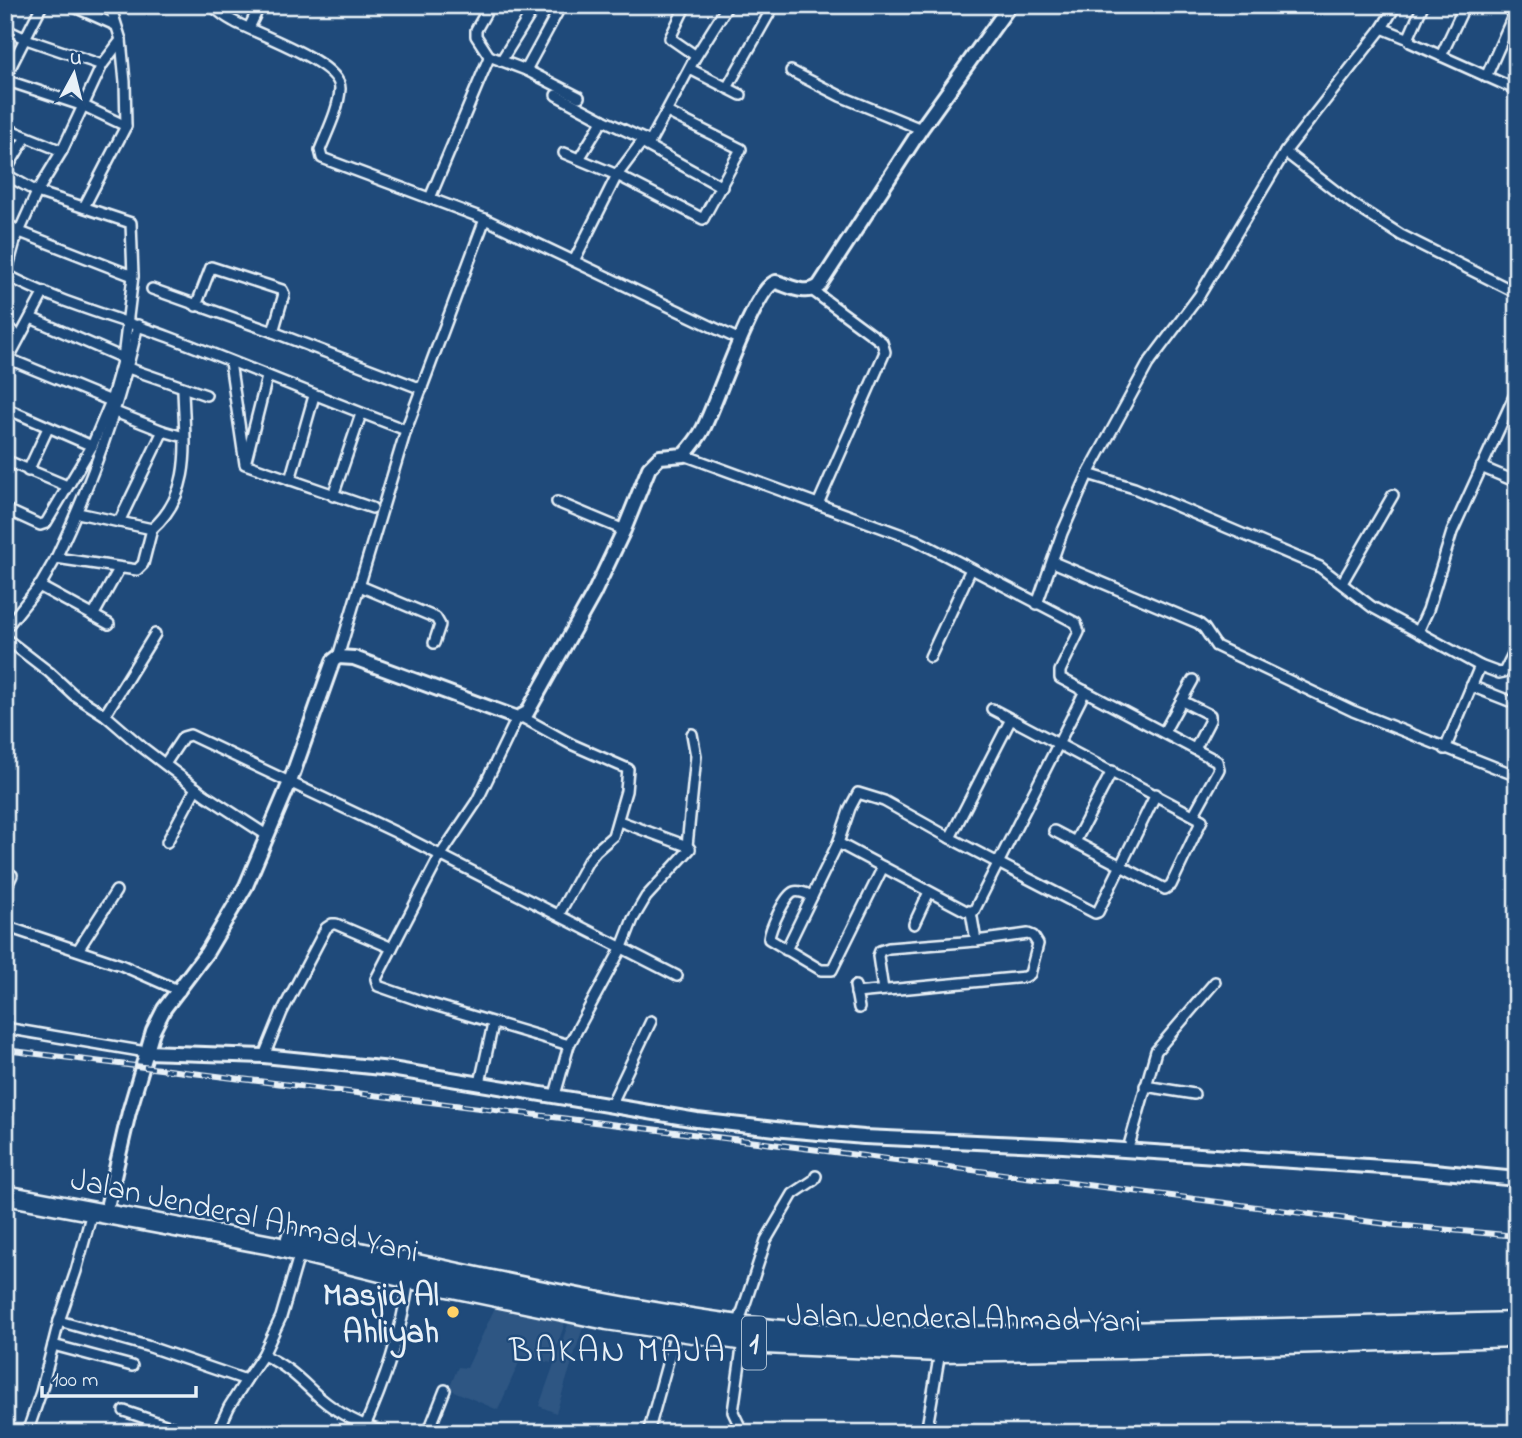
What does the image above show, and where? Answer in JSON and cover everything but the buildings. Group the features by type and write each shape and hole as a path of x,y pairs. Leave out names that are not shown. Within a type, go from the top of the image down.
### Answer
{"highway":[{"name":"1","path":"5,1187 100,1208 363,1252 740,1333 935,1337 1517,1322"},
{"name":"Jalan Jenderal Ahmad Yani","path":"5,1195 100,1208 410,1279 676,1332 740,1333 796,1346 940,1352 1517,1337"}],"street":[{"path":"42,5 5,79 84,106 126,126"},
{"path":"70,5 115,25"},
{"path":"84,207 126,126 121,40 110,5"},
{"path":"211,5 234,22 296,51 336,77 340,87 332,120 320,150 322,158 485,219 740,340"},
{"path":"249,28 260,5"},
{"path":"490,5 476,30 476,36 489,56 526,70 579,97"},
{"path":"501,61 536,5"},
{"path":"526,70 557,13 548,5"},
{"path":"686,5 670,38 696,56"},
{"path":"643,141 650,142 727,5"},
{"path":"727,88 774,5"},
{"path":"813,290 819,286 837,260 921,129 1010,5"},
{"path":"1037,604 1062,533 1088,474 1148,365 1199,296 1285,152 1382,28 1396,5"},
{"path":"1409,39 1423,5"},
{"path":"1441,56 1465,5"},
{"path":"1486,77 1517,7"},
{"path":"1382,28 1486,77 1516,88"},
{"path":"5,29 102,65"},
{"path":"121,40 102,65 62,151 37,192 11,251 6,274 44,292 127,321 406,430"},
{"path":"430,198 489,56"},
{"path":"690,69 741,95"},
{"path":"791,71 840,96 921,129"},
{"path":"556,95 722,187"},
{"path":"564,153 617,175 701,220 741,149 667,112"},
{"path":"579,159 603,120"},
{"path":"5,148 10,130 62,151"},
{"path":"5,509 40,525 46,523 51,519 67,486 92,446 111,401 123,358 133,276 131,223 37,192 5,173 26,137"},
{"path":"574,261 617,175 643,141"},
{"path":"1285,152 1351,203 1401,235 1517,293"},
{"path":"338,657 406,430 485,219"},
{"path":"5,223 20,232 133,276"},
{"path":"196,306 211,267 282,290 285,294 273,332"},
{"path":"684,456 704,428 740,340 769,284 776,282 796,289 813,290 882,342 885,352 818,504"},
{"path":"152,289 273,332 422,390"},
{"path":"44,292 7,362 111,401"},
{"path":"31,318 123,358"},
{"path":"5,629 39,586 78,513 115,412 138,326"},
{"path":"230,362 245,464"},
{"path":"128,368 206,395"},
{"path":"245,464 267,377"},
{"path":"56,558 119,569 140,569 152,529 169,512 178,497 185,469 183,388"},
{"path":"1418,632 1428,610 1452,532 1517,390"},
{"path":"290,480 314,396"},
{"path":"5,408 92,446"},
{"path":"115,412 163,432 184,437"},
{"path":"333,496 362,414"},
{"path":"27,471 48,428"},
{"path":"118,522 163,432"},
{"path":"569,1045 493,1024 379,986 376,979 440,856 477,802 520,718 527,713 561,654 624,530 649,468 654,461 666,456 684,456 916,540 1076,623 1079,632 1059,675 1063,680 1217,761 1219,769 1194,814"},
{"path":"5,460 67,486"},
{"path":"245,464 372,508"},
{"path":"1481,467 1517,482"},
{"path":"1088,474 1134,488 1320,567 1372,607 1480,666 1499,673 1504,672 1517,646"},
{"path":"1342,583 1393,495"},
{"path":"557,502 624,530"},
{"path":"78,513 152,529"},
{"path":"1053,562 1198,623 1216,646 1353,711 1517,776"},
{"path":"93,616 119,569"},
{"path":"930,657 971,569"},
{"path":"39,586 109,624"},
{"path":"360,586 436,618 440,625 435,643"},
{"path":"105,715 155,634"},
{"path":"5,638 142,747 268,836"},
{"path":"27,1433 59,1321 100,1208 146,1052 164,1009 180,991 228,918 268,836 333,661 346,656 365,662 520,718 571,744 626,766 629,772 628,780 613,836 589,861 559,914"},
{"path":"1446,749 1480,666"},
{"path":"1164,732 1193,680"},
{"path":"1471,686 1517,704"},
{"path":"971,912 1085,691"},
{"path":"1182,701 1210,715 1195,749"},
{"path":"992,709 1200,817 1202,823 1168,888 1162,888 1054,831"},
{"path":"950,838 1011,719"},
{"path":"165,764 183,737 190,734 559,914 677,976"},
{"path":"687,846 696,756 692,734"},
{"path":"1075,842 1112,771"},
{"path":"167,842 197,788"},
{"path":"786,950 838,843 858,793 884,802 1095,913 1098,912 1156,794"},
{"path":"555,1095 569,1045 622,947 640,907 689,852 690,847 618,821"},
{"path":"838,843 971,912"},
{"path":"812,896 794,892 781,908 769,939 821,970 832,970 883,867"},
{"path":"5,890 12,875"},
{"path":"78,950 116,891"},
{"path":"914,924 929,892"},
{"path":"971,912 976,941"},
{"path":"264,1056 282,1012 326,928 336,924 392,948"},
{"path":"5,926 78,950 180,991"},
{"path":"859,1008 855,990 883,990 1025,977 1030,974 1038,944 1033,936 1028,934 889,948 880,951 878,963 883,990"},
{"path":"1130,1142 1158,1048 1215,982"},
{"path":"611,1105 651,1021"},
{"path":"480,1083 493,1024"},
{"path":"5,1028 146,1052 264,1056 391,1069 697,1120 784,1130 897,1139 1413,1168 1517,1179"},
{"path":"1146,1086 1194,1094"},
{"path":"1104,1149 1130,1142 1164,1154"},
{"path":"743,1433 733,1412 740,1333 766,1240 793,1194 816,1176"},
{"path":"217,1433 229,1407 263,1355 281,1317 300,1252"},
{"path":"363,1430 390,1367 404,1320 410,1279"},
{"path":"59,1321 147,1346 246,1380"},
{"path":"648,1433 676,1332"},
{"path":"53,1345 132,1366"},
{"path":"926,1433 940,1352"},
{"path":"263,1355 295,1373 320,1397 363,1430 387,1433"},
{"path":"428,1433 445,1390"},
{"path":"124,1411 189,1433"}],"shaded area":[{"path":"498,1301 566,1320 551,1363 522,1356 498,1410 449,1389 458,1367 467,1368"},
{"path":"570,1319 584,1324 556,1413 539,1406"}],"railway":[{"path":"5,1050 757,1142 1395,1225 1517,1236"}],"place":[{"name":"Masjid Al Ahliyah","path":"453,1312"}],"district":[{"name":"BAKAN MAJA","path":"618,1349"}]}
